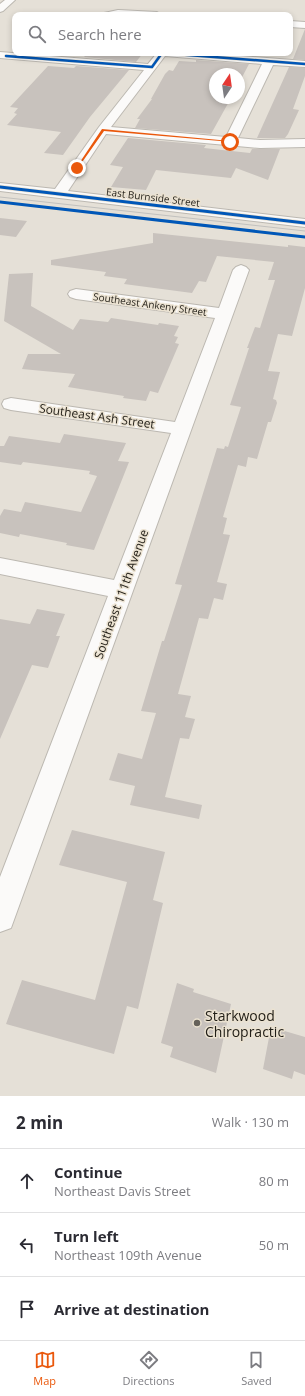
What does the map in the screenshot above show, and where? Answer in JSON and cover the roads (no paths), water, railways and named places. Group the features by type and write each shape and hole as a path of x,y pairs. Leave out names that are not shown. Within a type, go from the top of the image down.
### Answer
{"street":[{"path":"0,9 7,0"},
{"path":"293,24 305,25"},
{"path":"0,55 12,55"},
{"path":"34,56 67,57 152,67"},
{"path":"58,195 103,130 160,56"},
{"path":"202,56 305,64"},
{"path":"230,142 269,61"},
{"path":"103,130 260,144 301,143 305,155"},
{"name":"East Burnside Street","path":"0,187 305,223"},
{"name":"East Burnside Street","path":"0,202 305,237"},
{"name":"Southeast 111th Avenue","path":"0,917 241,270"},
{"name":"Southeast Ankeny Street","path":"76,294 225,314"},
{"name":"Southeast Ash Street","path":"12,404 182,429"},
{"path":"0,566 122,590"}],"tram line":[{"path":"0,197 305,231"}],"place":[{"name":"Starkwood Chiropractic","path":"197,1023"}]}
